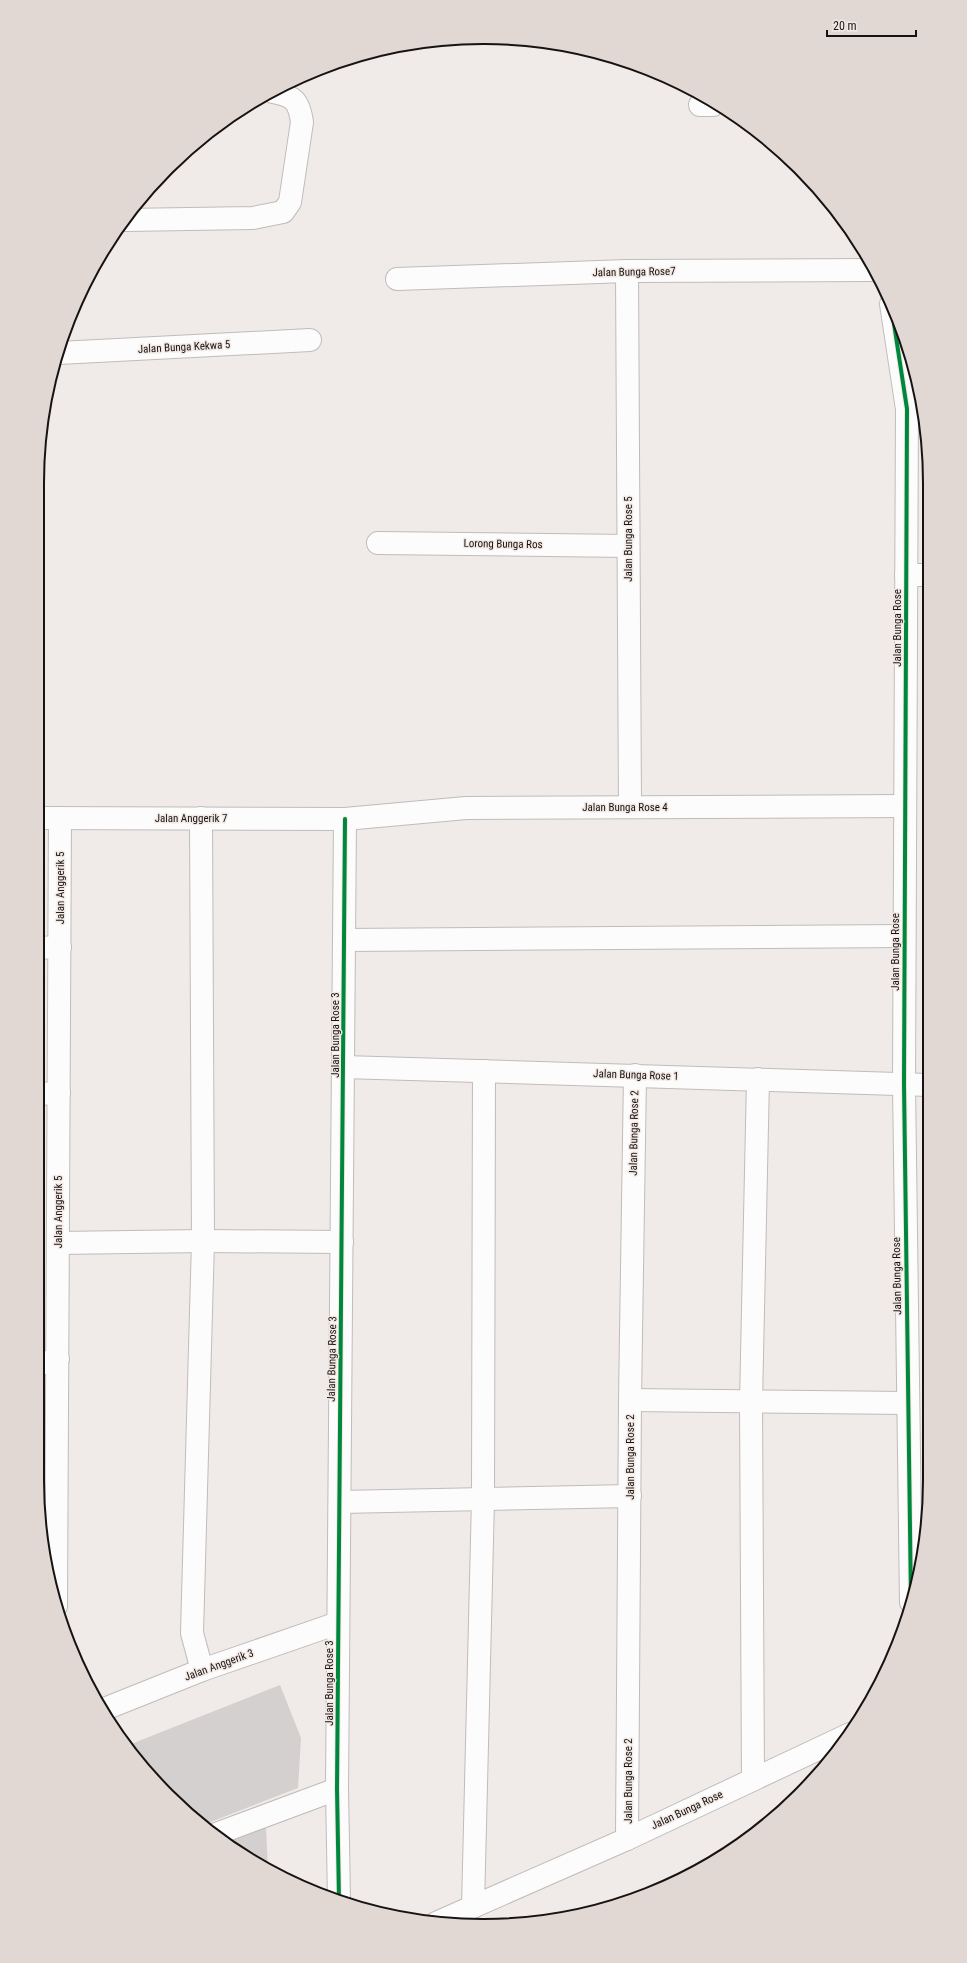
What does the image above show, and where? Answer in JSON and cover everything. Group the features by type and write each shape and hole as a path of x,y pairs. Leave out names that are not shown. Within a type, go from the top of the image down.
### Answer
{"street":[{"path":"132,220 254,218 283,212 290,202 302,122 300,110 296,101 286,94 281,93"},
{"name":"Jalan Bunga Rose7","path":"397,279 627,271 867,270"},
{"name":"Jalan Bunga Rose 5","path":"627,271 630,807"},
{"name":"Jalan Bunga Rose","path":"898,338 914,409 916,575 905,806 904,936 907,1403 911,1583"},
{"name":"Jalan Bunga Kekwa 5","path":"64,353 310,340"},
{"name":"Lorong Bunga Ros","path":"378,543 628,546"},
{"name":"Jalan Bunga Rose 4","path":"345,819 466,808 905,806"},
{"name":"Jalan Anggerik 7","path":"44,818 345,819"},
{"name":"Jalan Anggerik 5","path":"53,1571 49,1509 58,1359 60,818"},
{"path":"200,818 203,1241 192,1633 202,1670"},
{"name":"Jalan Bunga Rose 3","path":"339,1895 337,1790 345,819"},
{"path":"344,940 904,936"},
{"path":"44,948 60,947"},
{"name":"Jalan Bunga Rose 1","path":"344,1066 923,1085"},
{"path":"473,1907 483,1499 484,1071"},
{"name":"Jalan Bunga Rose 2","path":"627,1839 630,1400 635,1075"},
{"path":"753,1779 751,1402 758,1079"},
{"path":"44,1094 59,1093"},
{"path":"58,1243 203,1241 342,1242"},
{"path":"44,1363 58,1359"},
{"path":"630,1400 907,1403"},
{"path":"340,1502 630,1496"},
{"name":"Jalan Anggerik 3","path":"108,1708 202,1670 338,1623"},
{"name":"Jalan Bunga Rose","path":"449,1917 627,1839 837,1740"},
{"path":"221,1832 337,1790"}],"building":[{"path":"280,1685 301,1738 298,1788 209,1823 173,1790 153,1769 132,1743"},
{"path":"266,1827 268,1862 239,1845 232,1840"}],"cycle path":[{"path":"895,327 907,409 904,1084 911,1582"},
{"path":"339,1895 337,1789 345,819"}]}
